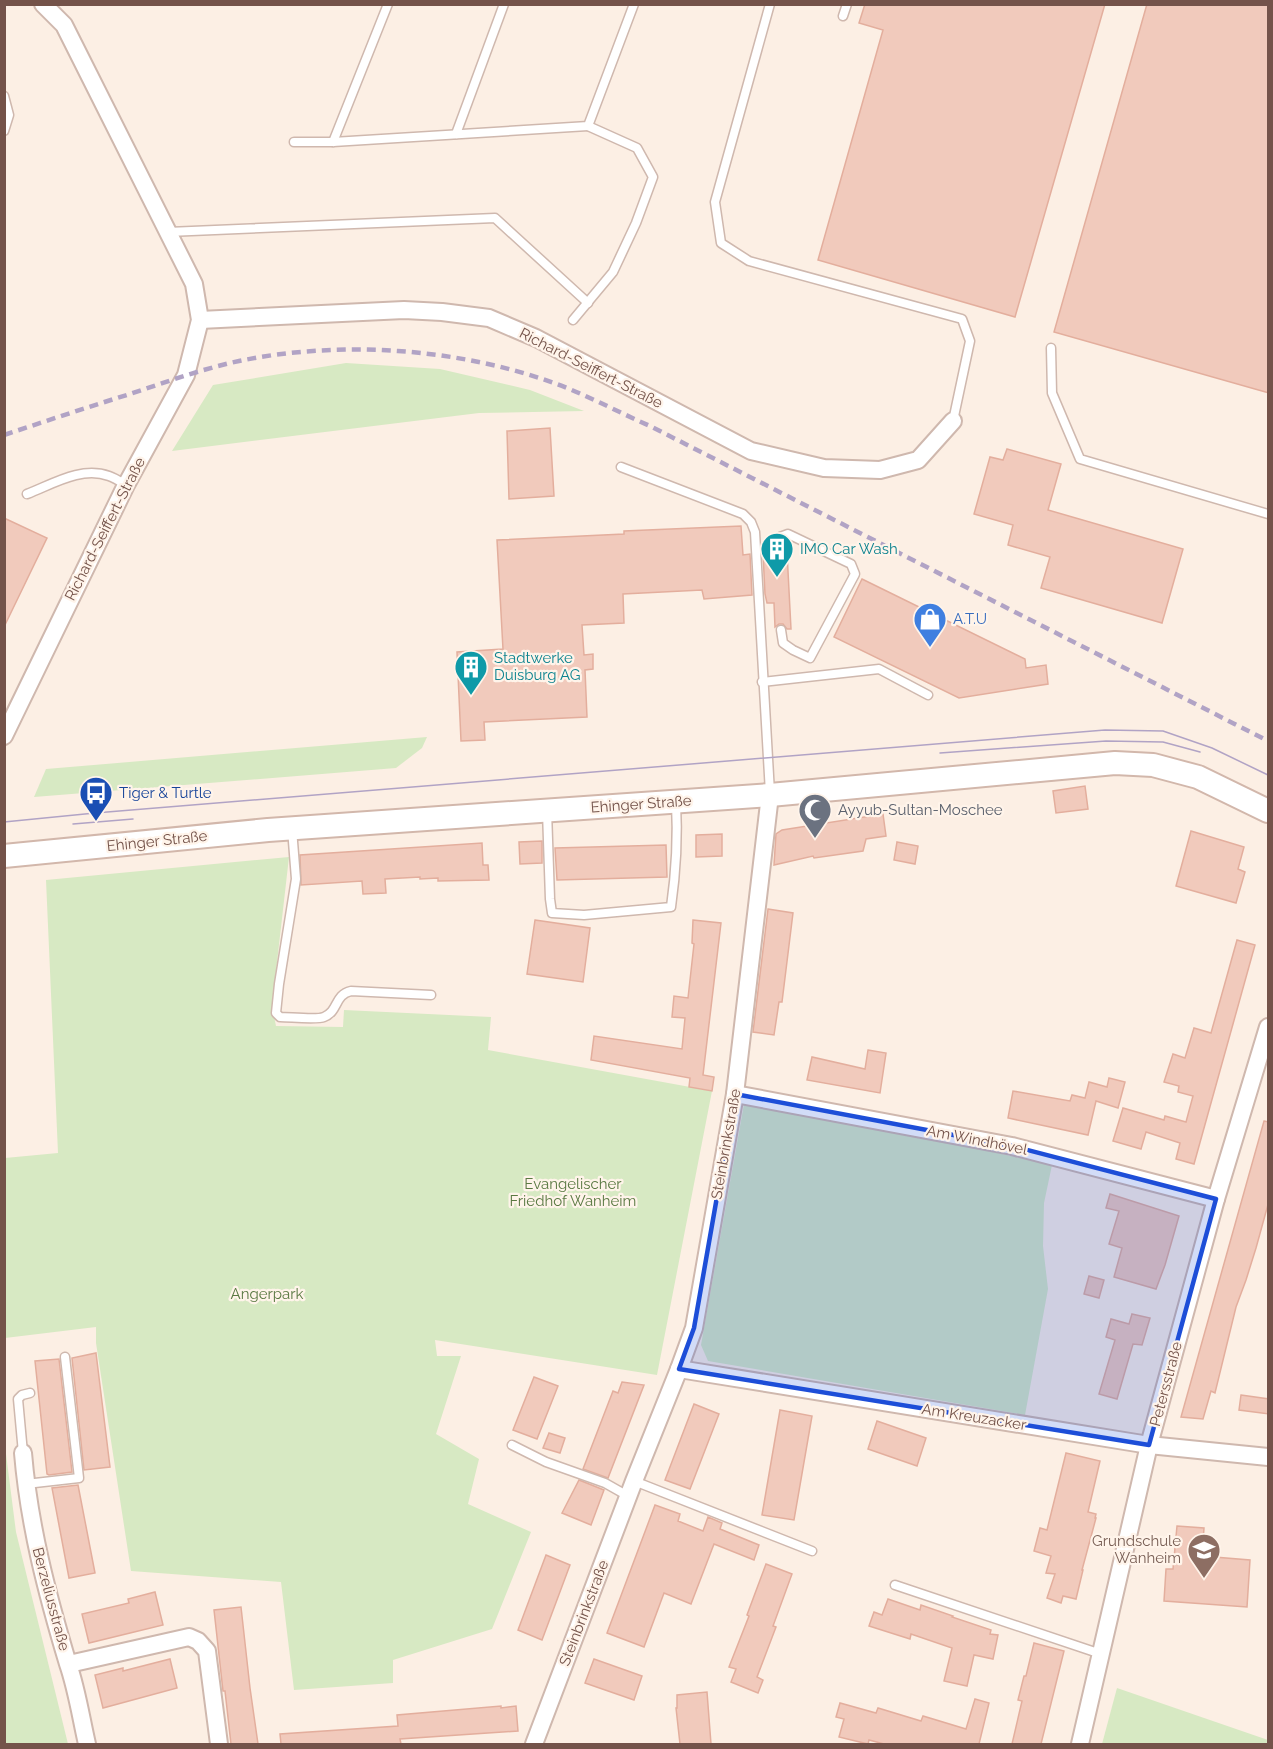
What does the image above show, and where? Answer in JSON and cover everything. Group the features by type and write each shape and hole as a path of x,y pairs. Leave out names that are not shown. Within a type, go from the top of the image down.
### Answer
{"street":[{"name":"Richard-Seiffert-Straße","path":"4,736 126,485 186,375 200,320 194,284 64,25 43,4"},
{"name":"Richard-Seiffert-Straße","path":"200,320 404,310 489,318 536,338 751,452 824,468 880,470 918,460 953,421"},
{"name":"Ehinger Straße","path":"4,856 292,828 770,795 1115,763 1153,765 1198,777 1269,811"},
{"name":"Steinbrinkstraße","path":"534,1744 631,1489 680,1369 693,1329 735,1094 770,795"},
{"name":"Petersstraße","path":"1080,1744 1149,1445 1216,1199 1269,1028"},
{"name":"Am Windhövel","path":"735,1094 1012,1146 1216,1199"},
{"name":"Am Kreuzacker","path":"680,1369 1149,1445 1269,1457"},
{"name":"Berzeliusstraße","path":"23,1453 36,1546 59,1637 69,1664 87,1744"},
{"path":"69,1664 189,1637 198,1641 207,1651 219,1744"}],"lane":[{"path":"333,142 388,4"},
{"path":"456,134 504,4"},
{"path":"588,126 634,4"},
{"path":"770,4 716,202 721,243 749,261 962,319 970,341 953,421"},
{"path":"843,16 847,4"},
{"path":"4,96 9,115 4,131"},
{"path":"294,142 333,142 588,126 637,148 653,177 636,223 613,272 573,320"},
{"path":"168,232 495,218 588,303"},
{"path":"1051,348 1052,393 1080,459 1269,514"},
{"path":"621,467 743,514 751,522 755,532 770,795"},
{"path":"27,494 81,473 110,476 126,485"},
{"path":"776,552 780,537 788,534 851,564 855,574 810,658 783,643 782,630"},
{"path":"762,682 879,669 928,695"},
{"path":"547,811 552,913 584,915 671,907 676,874 678,829 676,802"},
{"path":"292,828 296,879 276,1013 280,1017 323,1017 333,1011 344,993 351,991 431,995"},
{"path":"26,1484 79,1478 65,1357"},
{"path":"23,1453 18,1399 21,1395 30,1393"},
{"path":"512,1445 546,1462 604,1483 631,1489 812,1551"},
{"path":"894,1585 1101,1654"}],"highlighted area":[{"path":"735,1094 1012,1146 1216,1199 1149,1445 679,1369 694,1328"}],"green space":[{"path":"346,363 440,369 530,390 584,411 479,413 172,451 213,385"},
{"path":"427,737 422,748 396,768 34,797 46,769"},
{"name":"Angerpark","path":"289,857 272,1006 276,1026 343,1027 344,1010 491,1017 488,1050 712,1091 657,1375 435,1340 437,1356 461,1356 436,1434 479,1459 468,1504 531,1532 492,1629 393,1660 393,1683 294,1690 281,1582 131,1571 96,1343 96,1327 5,1338 5,1158 58,1153 46,880"},
{"path":"744,1104 857,1122 1052,1165 1044,1203 1043,1246 1048,1289 1025,1415 708,1361 701,1345"},
{"path":"5,1446 16,1532 68,1744 5,1744"},
{"path":"1117,1688 1268,1740 1268,1744 1102,1744"}],"building":[{"path":"865,4 1105,4 1015,317 818,260 883,30 859,23"},
{"path":"1147,4 1269,4 1269,393 1054,332"},
{"path":"550,428 554,496 509,499 507,431"},
{"path":"1007,449 1061,464 1048,510 1183,549 1162,623 1041,588 1050,557 1008,545 1013,525 974,514 990,457 1003,460"},
{"path":"4,518 47,538 4,627"},
{"path":"741,526 743,555 750,554 752,595 704,599 702,590 623,594 624,623 582,625 584,655 593,654 593,669 585,670 587,717 484,722 485,740 461,741 457,652 503,649 497,540"},
{"name":"IMO Car Wash","path":"783,552 787,552 791,629 787,629 783,624 775,627 774,603 767,603 765,594 763,553 770,553 772,557 777,558"},
{"name":"A.T.U","path":"862,579 1025,659 1026,668 1046,665 1048,684 959,698 834,637"},
{"path":"1085,786 1088,809 1056,813 1053,791"},
{"path":"883,814 886,836 866,839 863,851 814,858 813,856 774,865 776,834 782,830"},
{"path":"1191,831 1244,847 1238,869 1245,872 1236,903 1176,886"},
{"path":"722,834 722,856 696,857 696,835"},
{"path":"542,841 542,863 520,864 519,842"},
{"path":"897,842 918,846 915,864 894,860"},
{"path":"482,843 483,865 488,865 489,880 438,881 438,878 420,879 420,877 385,879 386,893 363,894 362,881 301,885 300,855"},
{"path":"666,845 667,877 557,880 555,848"},
{"path":"768,909 793,913 782,1002 779,1002 774,1035 753,1032"},
{"path":"535,920 590,928 583,982 527,974"},
{"path":"693,920 721,923 703,1075 714,1077 712,1091 689,1087 690,1078 591,1060 594,1036 682,1049 685,1018 672,1017 674,996 688,998 694,944 692,943"},
{"path":"1237,940 1255,945 1194,1164 1176,1159 1180,1143 1146,1132 1141,1149 1113,1141 1123,1108 1164,1120 1165,1116 1186,1122 1193,1096 1178,1092 1179,1086 1164,1082 1173,1054 1185,1058 1194,1028 1211,1033"},
{"path":"868,1050 886,1053 880,1093 807,1080 812,1057 865,1069"},
{"path":"1109,1078 1125,1082 1118,1108 1096,1101 1088,1135 1008,1118 1013,1091 1070,1101 1072,1095 1085,1098 1089,1082 1107,1087"},
{"path":"1264,1121 1269,1122 1269,1201 1256,1248 1236,1307 1215,1393 1211,1391 1203,1419 1181,1417"},
{"path":"1110,1194 1179,1216 1156,1289 1114,1277 1122,1248 1109,1244 1119,1211 1106,1208"},
{"path":"1089,1276 1104,1280 1099,1298 1084,1294"},
{"path":"1132,1314 1150,1318 1142,1345 1133,1344 1117,1399 1099,1394 1115,1340 1106,1337 1111,1319 1129,1324"},
{"path":"96,1353 110,1467 84,1470 72,1358"},
{"path":"59,1359 72,1472 49,1475 47,1474 35,1361"},
{"path":"534,1377 558,1386 537,1439 513,1430"},
{"path":"622,1382 644,1385 608,1478 583,1469 613,1391 618,1393"},
{"path":"1241,1395 1269,1399 1269,1414 1239,1410"},
{"path":"694,1404 719,1414 690,1489 665,1480"},
{"path":"780,1410 812,1416 794,1520 762,1515"},
{"path":"877,1421 926,1438 917,1466 868,1449"},
{"path":"549,1433 565,1438 560,1453 543,1448"},
{"path":"1066,1453 1100,1461 1088,1512 1096,1514 1096,1518 1076,1599 1063,1596 1061,1603 1047,1598 1055,1574 1046,1573 1051,1556 1034,1551 1040,1528 1047,1530"},
{"path":"579,1480 604,1490 591,1525 562,1513"},
{"path":"78,1485 95,1573 69,1578 52,1488"},
{"path":"655,1505 680,1514 678,1521 703,1531 708,1517 722,1523 720,1529 759,1545 754,1560 714,1544 691,1604 664,1593 644,1647 607,1633"},
{"path":"1177,1526 1204,1528 1202,1556 1250,1560 1247,1607 1164,1601 1166,1569 1173,1569"},
{"path":"546,1555 570,1565 542,1640 518,1630"},
{"path":"766,1564 792,1574 773,1626 776,1627 757,1677 763,1680 758,1693 731,1682 736,1669 729,1667"},
{"path":"155,1592 163,1625 89,1643 82,1614 129,1603 128,1599"},
{"path":"888,1599 920,1610 921,1605 991,1630 990,1634 998,1635 993,1659 974,1655 967,1686 944,1681 952,1648 911,1634 910,1639 869,1626 874,1612 882,1615"},
{"path":"241,1607 258,1744 231,1744 225,1691 223,1691 214,1610"},
{"path":"1034,1643 1064,1651 1041,1744 1012,1744 1022,1701 1018,1700"},
{"path":"170,1659 177,1688 103,1708 95,1675 123,1668 123,1671"},
{"path":"594,1659 642,1676 634,1700 585,1683"},
{"path":"707,1692 711,1744 680,1744 677,1695"},
{"path":"975,1699 989,1703 979,1744 884,1744 869,1740 868,1744 839,1737 844,1719 836,1717 840,1703 876,1713 878,1708 921,1721 923,1716 966,1729"},
{"path":"501,1706 501,1708 516,1706 518,1731 400,1739 401,1744 281,1744 280,1734 398,1726 397,1715"}],"tram line":[{"path":"4,822 1105,730 1163,731 1212,748 1268,775"},
{"path":"940,753 1106,741 1163,742 1200,752"},
{"path":"73,824 133,819"}],"railway":[{"path":"4,435 198,372 278,354 317,351 398,351 438,355 517,371 554,383 650,426 1268,741"}],"place":[{"name":"IMO Car Wash","path":"777,578"},
{"name":"A.T.U","path":"930,648"},
{"name":"Stadtwerke Duisburg AG","path":"471,696"},
{"name":"Tiger & Turtle","path":"96,822"},
{"name":"Ayyub-Sultan-Moschee","path":"815,839"},
{"name":"Grundschule Wanheim","path":"1204,1579"}],"park label":[{"name":"Evangelischer Friedhof Wanheim","path":"573,1192"}]}
